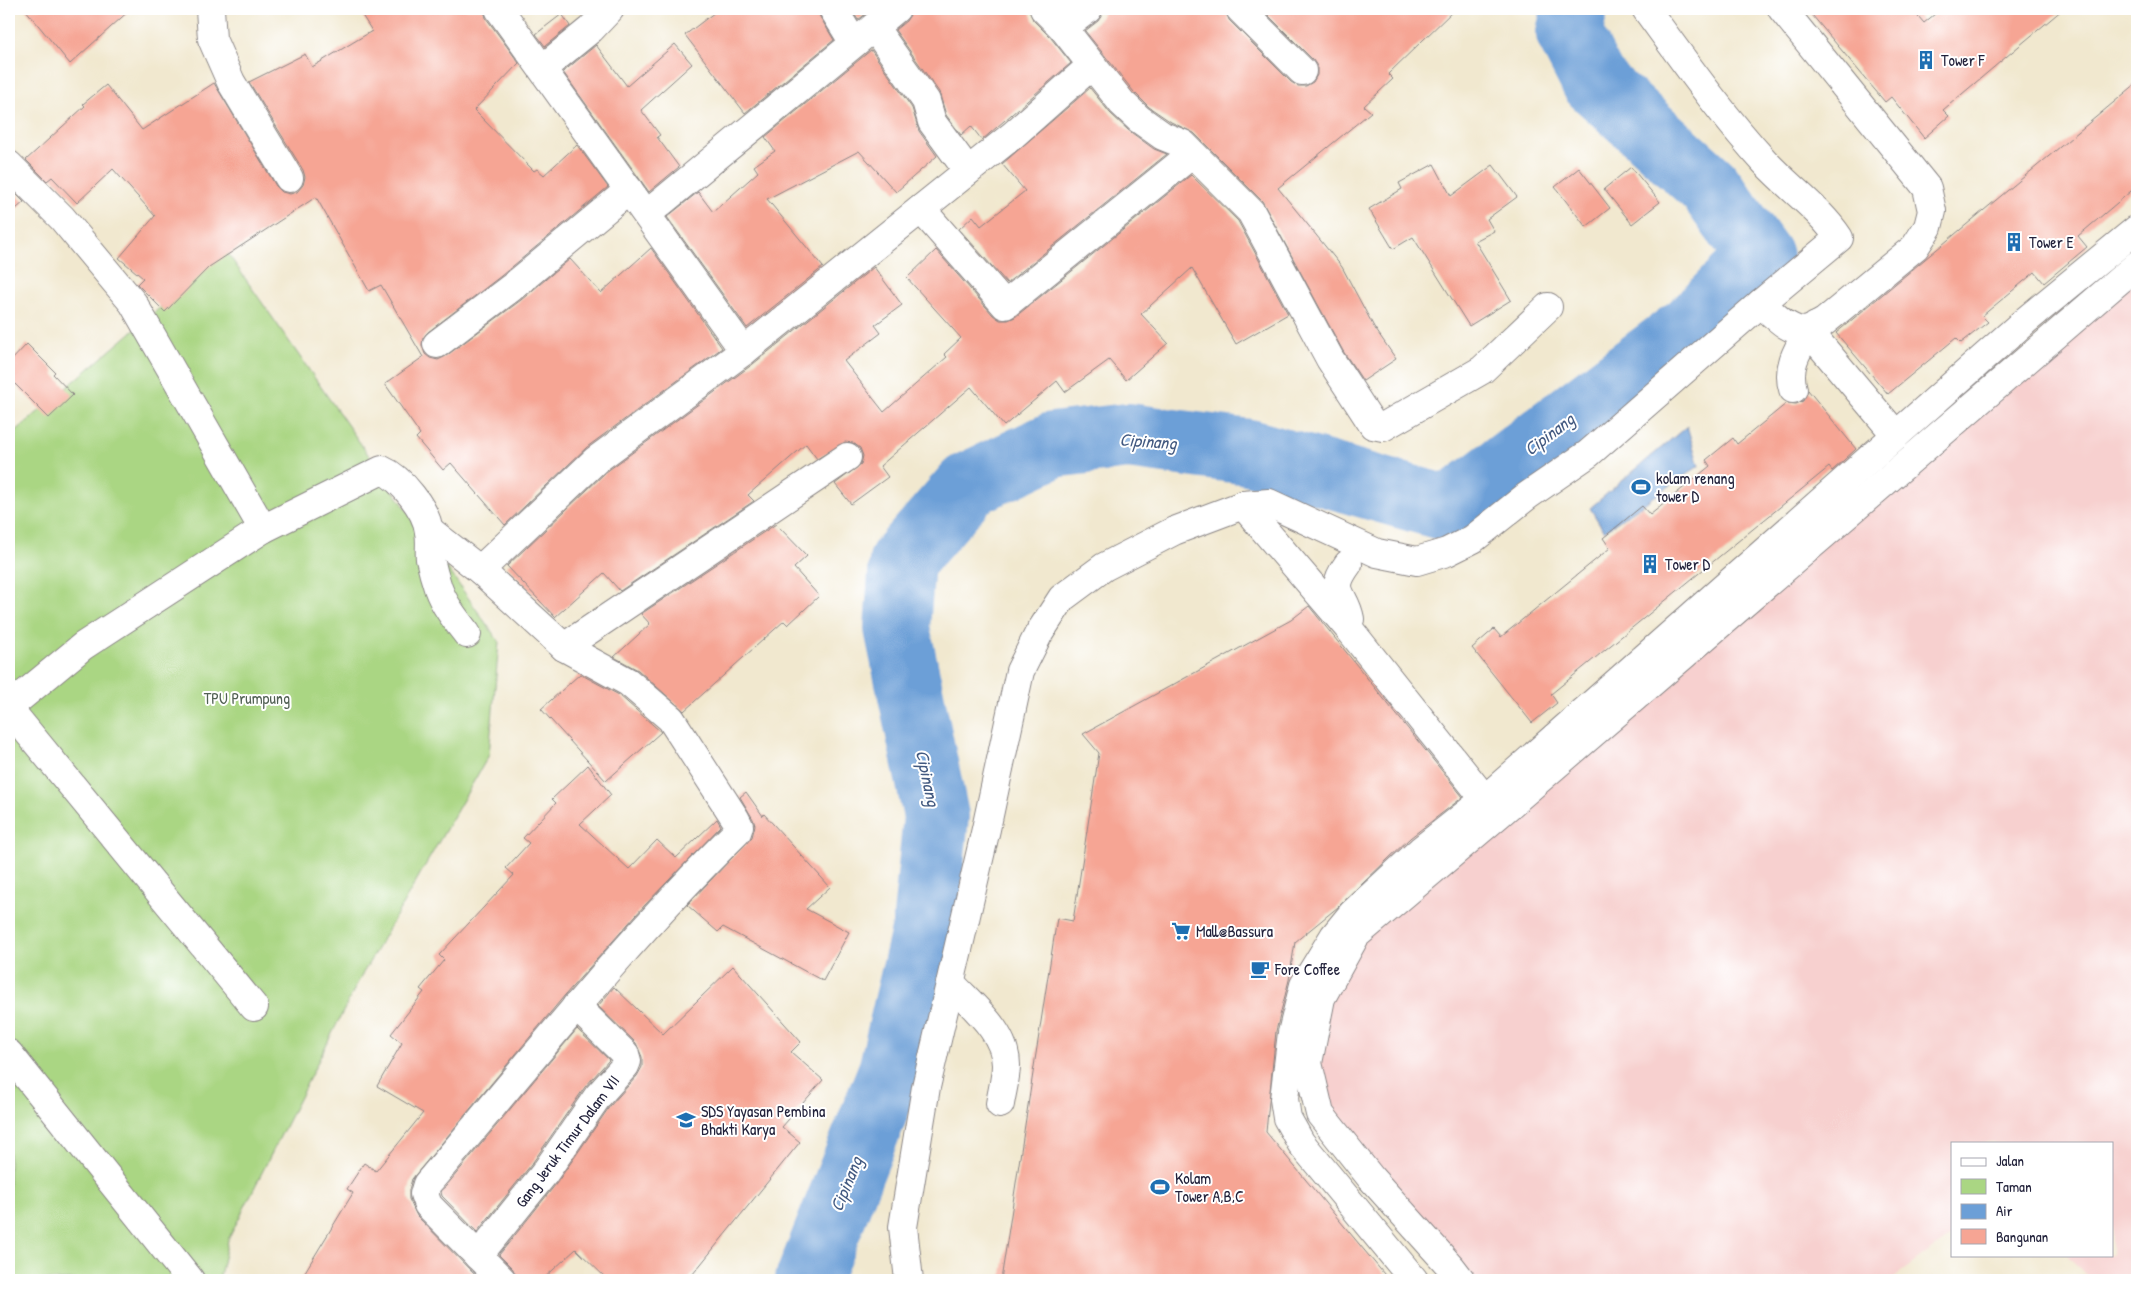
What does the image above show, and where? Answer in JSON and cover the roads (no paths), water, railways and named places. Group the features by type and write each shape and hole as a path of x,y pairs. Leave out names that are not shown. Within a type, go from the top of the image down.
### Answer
{"street":[{"path":"210,9 212,38 231,82 288,178"},
{"path":"499,9 543,68 744,352"},
{"path":"543,68 590,29 610,9"},
{"path":"833,9 864,35 926,101 927,110 932,122 968,171"},
{"path":"647,214 896,9"},
{"path":"1044,9 1063,28 1122,103 1139,119 1163,136 1183,144 1251,212 1330,359 1373,425 1383,427 1392,423 1482,370 1548,307"},
{"path":"1063,28 1088,9"},
{"path":"1240,9 1302,71"},
{"path":"909,1280 903,1227 926,1087 951,984 1020,671 1038,635 1062,598 1104,567 1174,531 1243,505 1269,503 1377,553 1417,561 1447,552 1473,539 1527,496 1588,454 1761,303 1839,238 1829,223 1766,162 1740,132 1646,9"},
{"path":"1761,303 1795,330 1813,328 1824,322 1915,247 1928,227 1932,211 1927,188 1782,9"},
{"path":"480,570 596,460 744,352 1013,135 1092,65"},
{"path":"922,209 1005,305 1192,154"},
{"path":"9,165 62,218 133,303 263,529"},
{"path":"437,344 511,288 629,190"},
{"path":"1461,1280 1371,1178 1320,1114 1308,1063 1321,998 1356,935 1491,807 1896,435 1981,360 2137,229"},
{"path":"1414,1280 1302,1143 1287,1118 1284,1099 1286,1071 1304,985 1334,936 1376,890 1422,850 1491,807 2137,265"},
{"path":"1793,389 1790,378 1791,368 1796,354 1813,328"},
{"path":"1813,328 1817,341 1896,435"},
{"path":"1981,360 2001,381"},
{"path":"564,647 847,457"},
{"path":"254,1007 9,708 83,646 263,529 382,470 392,474 400,482 420,509 429,530 430,559 439,591 451,613 466,634"},
{"path":"1243,505 1350,630 1491,807"},
{"path":"429,530 480,570 564,647 628,682 672,719 736,818 739,826 737,832 702,866 576,1006 427,1184 424,1194 428,1205 502,1280"},
{"path":"1348,564 1338,580 1337,587 1348,612 1350,630"},
{"path":"951,984 988,1024 1001,1042 1006,1064 1000,1104"},
{"name":"Gang Jeruk Timur Dalam VII","path":"478,1256 544,1174 598,1096 625,1066 627,1061 625,1054 576,1006"},
{"path":"9,1054 190,1280"}],"water":[{"name":"kolam renang tower D","path":"1687,426 1699,466 1604,531 1590,508"}],"waterway":[{"name":"Cipinang","path":"808,1280 891,1071 925,927 936,816 897,628 902,561 968,485 1053,445 1128,436 1249,452 1449,509 1692,326 1760,257 1709,186 1594,82 1569,33 1575,9"}],"place":[{"name":"Tower F","path":"1926,60"},
{"name":"Tower E","path":"2014,242"},
{"name":"kolam renang tower D","path":"1641,487"},
{"name":"Tower D","path":"1650,564"},
{"name":"Mall@Bassura","path":"1181,931"},
{"name":"Fore Coffee","path":"1260,969"},
{"name":"SDS Yayasan Pembina Bhakti Karya","path":"686,1120"},
{"name":"Kolam Tower A,B,C","path":"1160,1187"}],"park label":[{"name":"TPU Prumpung","path":"247,698"}]}
